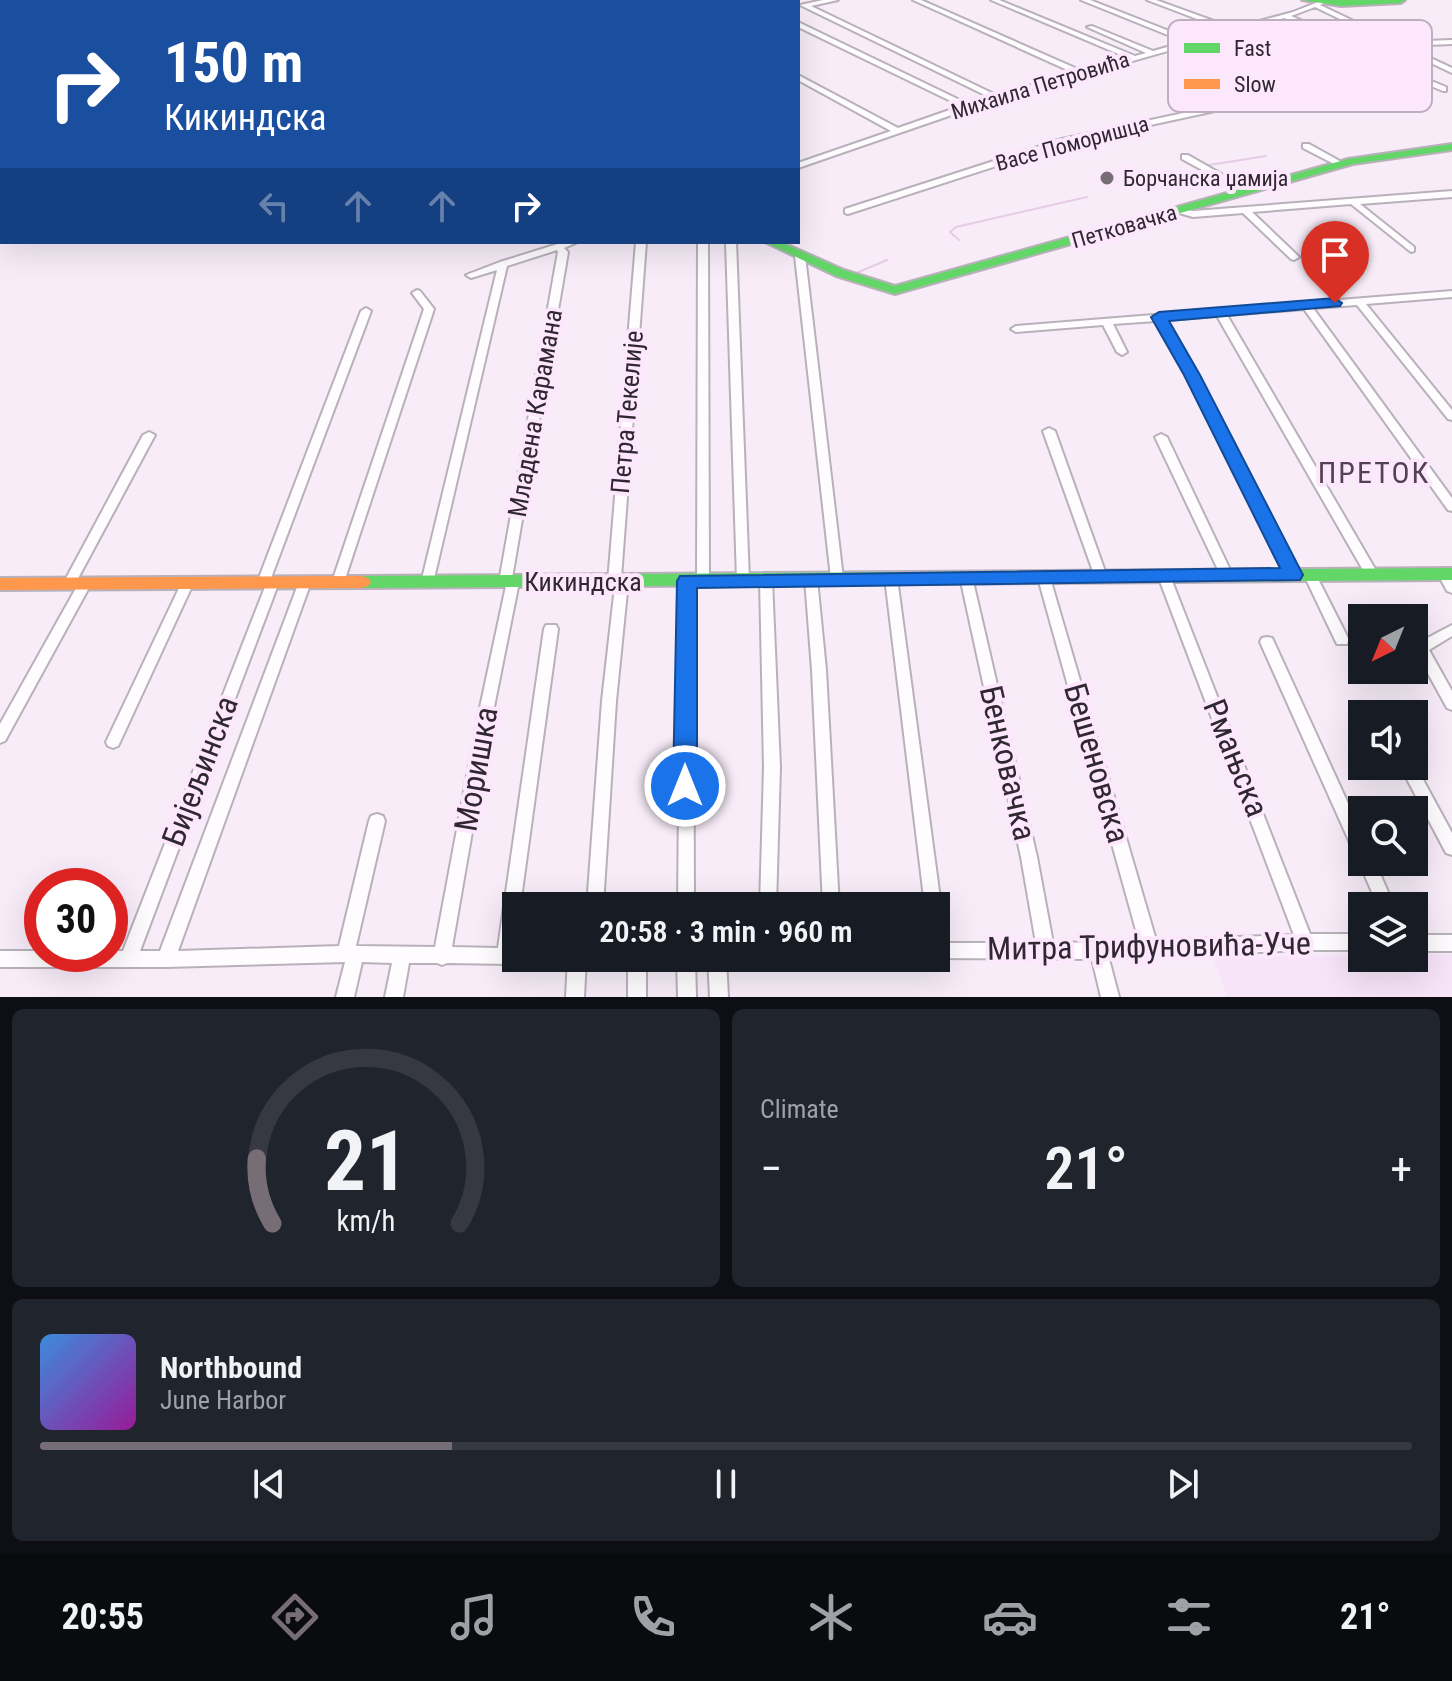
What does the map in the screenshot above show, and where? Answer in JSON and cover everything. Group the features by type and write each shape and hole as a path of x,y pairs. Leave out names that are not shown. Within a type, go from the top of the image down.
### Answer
{"street":[{"path":"801,6 835,0"},
{"path":"916,0 1079,72"},
{"path":"994,0 1133,57"},
{"path":"1084,0 1168,32"},
{"path":"1150,0 1205,20"},
{"path":"1313,2 1401,0"},
{"path":"1313,2 1349,20"},
{"name":"Михаила Петровића","path":"1270,20 1313,2"},
{"path":"1107,3 1168,26"},
{"path":"801,6 995,97"},
{"path":"1285,16 1295,20"},
{"path":"800,25 966,106"},
{"path":"1090,27 1150,52"},
{"path":"1432,43 1452,42"},
{"name":"Михаила Петровића","path":"800,165 966,106 1168,47"},
{"path":"1434,62 1452,71"},
{"path":"800,78 897,131"},
{"path":"1432,84 1443,89"},
{"name":"Васе Поморишца","path":"848,211 1065,141 1201,112"},
{"path":"1306,146 1341,164"},
{"name":"Петковачка","path":"800,256 891,290 1341,164 1452,147"},
{"path":"1185,157 1247,191"},
{"path":"1176,211 1193,214 1452,194"},
{"path":"1436,195 1452,208"},
{"path":"1353,202 1411,249"},
{"path":"1245,210 1294,257"},
{"path":"471,275 567,244"},
{"name":"Петра Текелије","path":"596,892 641,244"},
{"path":"686,892 703,244"},
{"path":"731,244 743,580"},
{"path":"775,244 800,256 837,578"},
{"name":"Младена Карамана","path":"509,582 563,252 559,247"},
{"path":"427,583 503,264"},
{"path":"338,582 426,316 428,304 417,293"},
{"path":"1016,329 1452,294"},
{"path":"1359,301 1452,417"},
{"path":"1306,305 1452,507"},
{"name":"Бијељинска","path":"128,959 366,311"},
{"path":"1220,312 1372,574"},
{"path":"1159,317 1302,575 1342,640"},
{"path":"1107,322 1122,352"},
{"path":"1049,431 1101,577"},
{"path":"0,737 149,435"},
{"path":"1161,437 1227,576"},
{"name":"Кикиндска","path":"2,588 268,582 618,582 1372,574 1449,578"},
{"name":"Рмањска","path":"1164,576 1305,942"},
{"name":"Бенковачка","path":"966,577 1029,857 1046,950"},
{"path":"891,578 931,892"},
{"name":"Бешеновска","path":"1044,578 1150,949"},
{"path":"811,579 830,892"},
{"path":"766,580 772,767 768,892"},
{"path":"166,959 305,582"},
{"name":"Моришка","path":"442,957 509,582"},
{"path":"113,742 187,584"},
{"path":"519,892 551,629"},
{"path":"1452,630 1421,648 1452,704"},
{"path":"1267,642 1348,821"},
{"path":"1416,780 1452,848"},
{"path":"345,997 350,954 377,821"},
{"name":"Митра Трифуновића-Уче","path":"950,951 1099,951 1348,942"},
{"path":"1428,943 1452,943"},
{"path":"1099,951 1110,997"},
{"path":"128,959 350,954 502,956"},
{"path":"394,997 402,957"},
{"path":"0,959 24,959"},
{"path":"575,997 576,972"},
{"path":"637,972 637,997"},
{"path":"686,972 687,997"},
{"path":"718,972 719,997"}],"shaded area":[{"path":"1452,954 1452,997 1227,997 1213,957 1348,955 1348,972 1428,972 1428,955"}],"waterway":[{"path":"1209,165 1266,156"},
{"path":"959,240 950,232 956,227 1087,197"},
{"path":"854,274 887,260"}],"traffic: fast":[{"path":"1306,0 1341,3 1401,0"},
{"path":"775,244 840,273 895,290 1352,161 1452,147"},
{"path":"362,582 1452,574"}],"traffic: slow":[{"path":"0,584 362,582"}],"place":[{"name":"Борчанска џамија","path":"1107,178"}],"district":[{"name":"ПРЕТОК","path":"1374,473"}],"route":[{"path":"685,786 687,581 1293,575 1192,375 1159,317 1335,303"}]}
